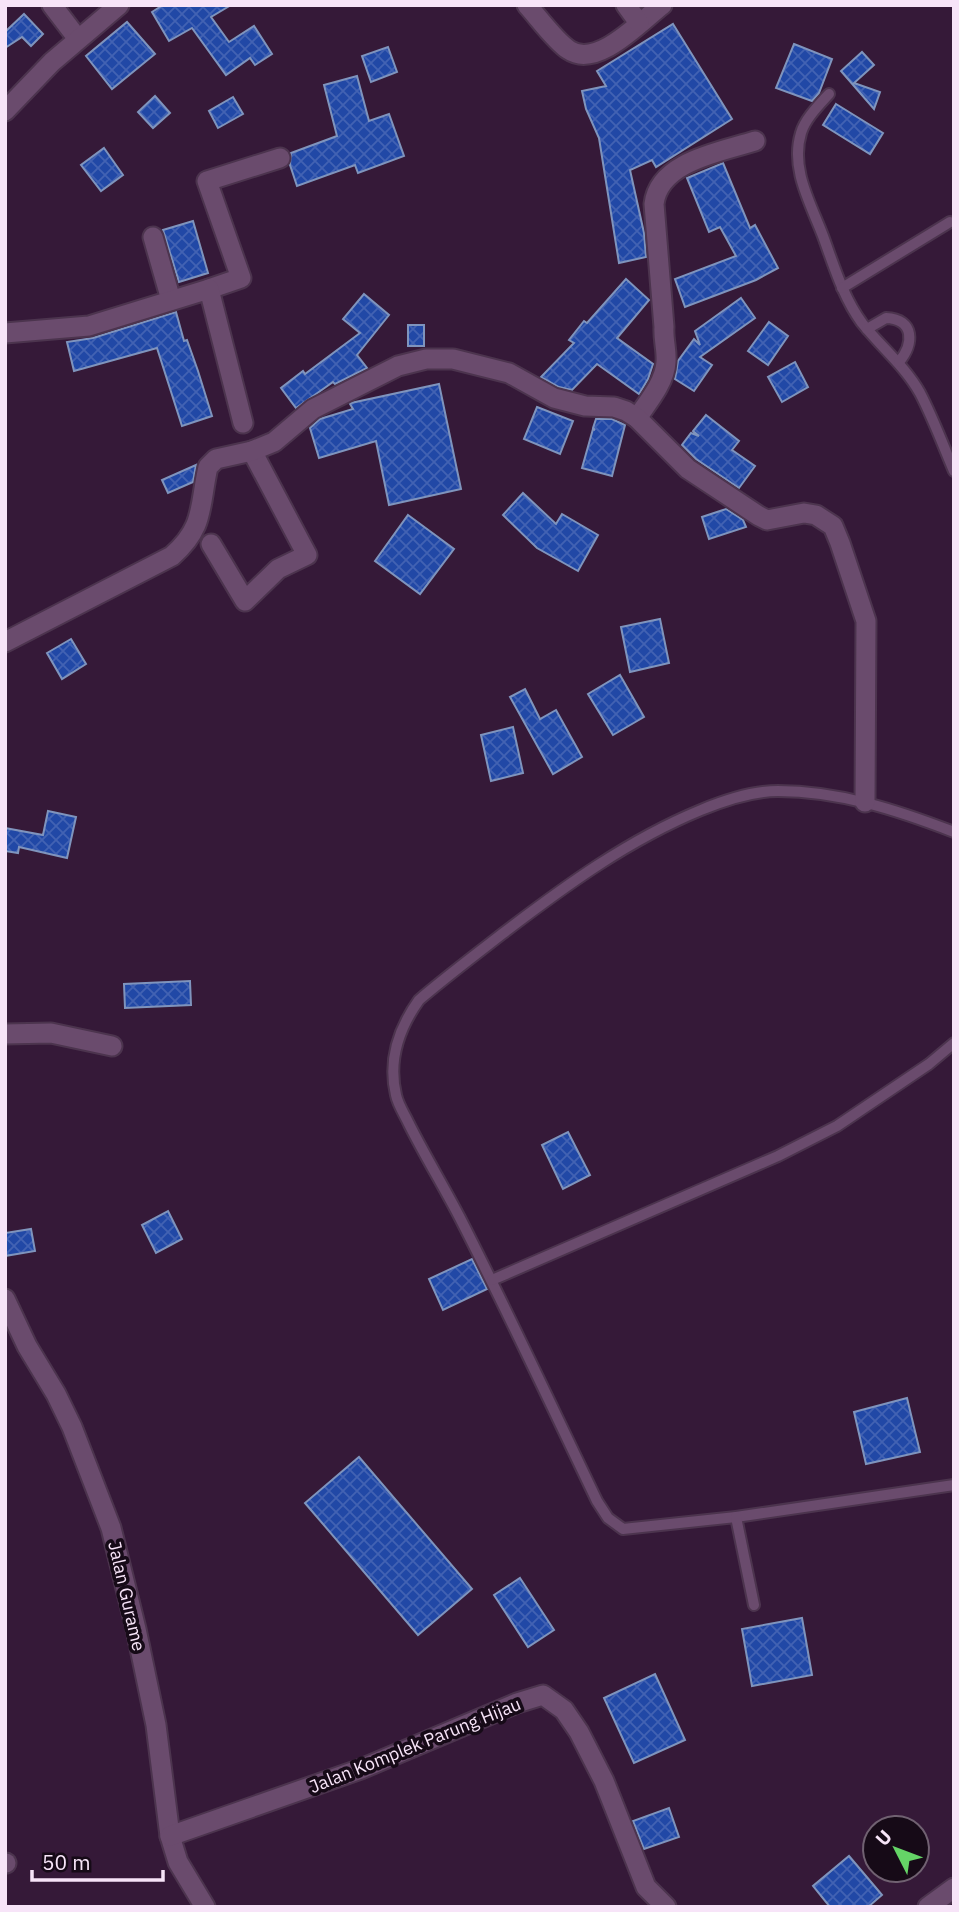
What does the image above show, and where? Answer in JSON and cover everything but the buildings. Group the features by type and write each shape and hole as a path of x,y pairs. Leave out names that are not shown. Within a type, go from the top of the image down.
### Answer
{"street":[{"path":"52,5 78,39"},
{"path":"5,111 52,62 119,5"},
{"path":"527,5 569,50 587,56 602,52 662,5"},
{"path":"626,5 639,23"},
{"path":"637,418 662,380 666,360 654,204 657,192 665,179 685,165 755,141"},
{"path":"5,333 89,326 241,278 207,181 280,158"},
{"path":"153,237 171,300"},
{"path":"209,289 243,422"},
{"path":"5,642 172,556 188,540 198,522 208,467 216,459 252,451 274,442 313,409 398,366 426,359 453,359 509,373 554,398 585,406 614,407 626,411 637,418 688,469 759,516 767,520 804,513 816,515 833,526 866,621 865,802"},
{"path":"211,544 245,601 278,569 307,555 252,451"},
{"path":"5,1034 51,1033 112,1046"},
{"name":"Jalan Gurame","path":"5,1299 27,1346 72,1427 111,1528 156,1726 170,1836 178,1862 205,1907"},
{"name":"Jalan Komplek Parung Hijau","path":"170,1836 361,1769 517,1703 543,1695 564,1710 579,1732 604,1781 646,1887 666,1907"},
{"path":"928,1907 954,1888"}],"lane":[{"path":"829,94 801,132 799,163 802,184 842,289 867,329 899,362 919,392 954,471"},
{"path":"842,289 950,222"},
{"path":"867,329 886,317 896,318 907,327 909,344 899,362"},
{"path":"954,831 865,802 776,791 736,797 663,825 567,885 419,1000 407,1016 393,1061 396,1097 492,1280 597,1501 608,1518 623,1529 736,1517 954,1485"},
{"path":"492,1280 790,1150 837,1126 929,1064 954,1043"},
{"path":"736,1517 754,1605"}]}
